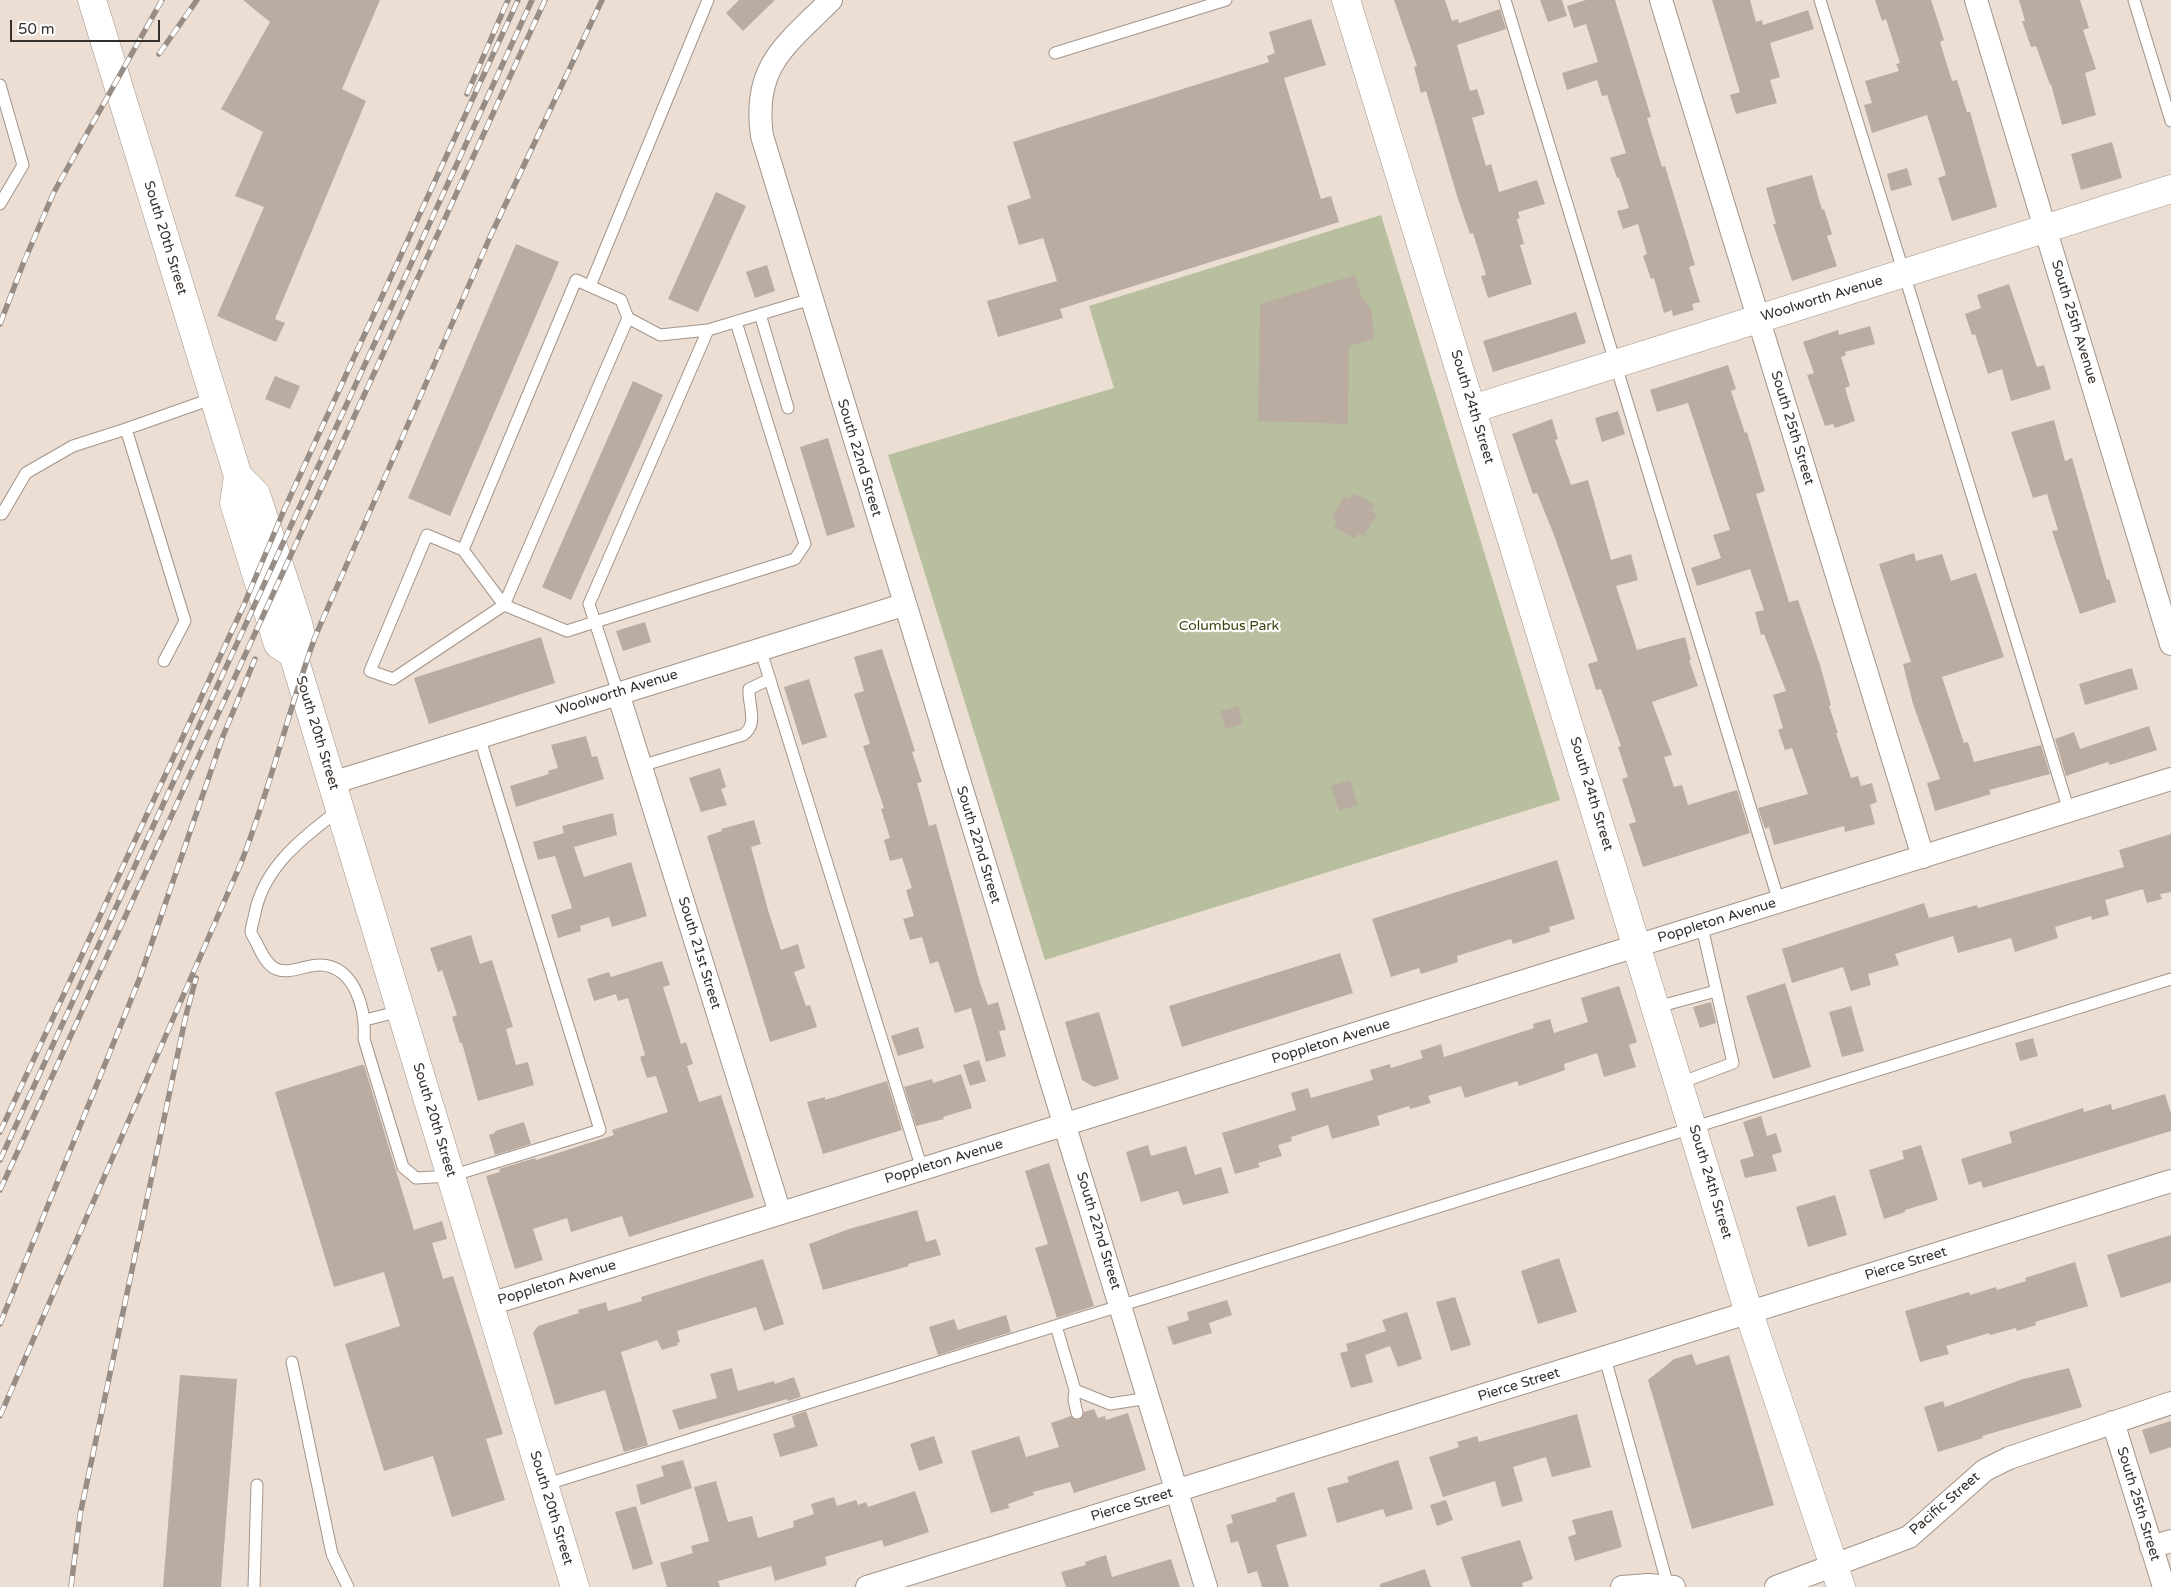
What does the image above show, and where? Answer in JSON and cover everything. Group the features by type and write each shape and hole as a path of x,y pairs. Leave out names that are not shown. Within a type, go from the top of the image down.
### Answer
{"street":[{"name":"South 20th Street","path":"92,0 238,476 256,494 298,624 301,636 292,654 575,1587"},
{"name":"South 22nd Street","path":"831,0 775,58 767,73 759,100 762,136 903,605 1066,1124 1206,1587"},
{"name":"South 24th Street","path":"1346,0 1657,1007 1749,1312 1838,1577"},
{"name":"South 25th Street","path":"1660,0 1923,857"},
{"name":"South 25th Avenue","path":"1976,0 2171,644"},
{"name":"Woolworth Avenue","path":"1472,409 2171,190"},
{"name":"Woolworth Avenue","path":"332,783 760,648 903,605"},
{"name":"South 21st Street","path":"618,693 780,1213"},
{"name":"Poppleton Avenue","path":"490,1304 2171,779"},
{"name":"Pierce Street","path":"867,1587 904,1581 1177,1491 2171,1181"},
{"name":"Pacific Street","path":"1776,1587 1838,1577 1909,1537 1984,1470 2008,1458 2171,1403"},
{"name":"South 25th Street","path":"2113,1422 2161,1544 2164,1587"},
{"path":"1622,1587 1671,1586"}],"lane":[{"path":"590,286 708,0"},
{"path":"1056,53 1226,0"},
{"path":"1505,0 1779,902"},
{"path":"1820,0 2069,811"},
{"path":"2134,0 2171,122"},
{"path":"0,85 23,165 0,204"},
{"path":"463,550 576,280 621,300 628,318 660,334 708,330 811,299"},
{"path":"760,314 788,408"},
{"path":"628,318 504,605 393,679 370,671 427,535 463,550 504,605 567,631 795,559 805,544 736,322"},
{"path":"618,693 589,604 708,330"},
{"path":"2,514 26,473 73,446 214,398"},
{"path":"126,429 184,621 164,661"},
{"path":"760,648 922,1169"},
{"path":"642,766 743,735 751,730 753,722 748,702 749,689 770,679"},
{"path":"340,810 295,845 270,876 258,899 251,931 263,958 276,969 292,970 322,965 342,973 356,990 365,1020 364,1039 403,1167 416,1178 451,1176 600,1130 479,736"},
{"path":"1680,1083 1733,1063 1702,927"},
{"path":"544,1485 2171,979"},
{"path":"1657,1007 1716,991"},
{"path":"365,1020 401,1011"},
{"path":"1056,1326 1075,1390 1074,1400 1077,1412"},
{"path":"1605,1358 1671,1586"},
{"path":"292,1362 332,1554 348,1587"},
{"path":"1075,1390 1110,1404 1149,1398"},
{"path":"254,1587 257,1485"}],"green space":[{"name":"Columbus Park","path":"1381,215 1560,800 1045,960 888,455 1114,388 1089,306"}],"building":[{"path":"243,0 380,0 342,89 366,101 275,319 285,323 276,342 217,316 264,207 235,196 263,132 221,109 270,22"},
{"path":"739,0 775,0 743,31 726,13"},
{"path":"1394,0 1445,0 1452,21 1458,19 1459,23 1500,9 1506,29 1457,45 1470,91 1477,89 1485,114 1472,118 1486,166 1491,164 1499,192 1537,180 1545,204 1518,212 1520,218 1517,219 1524,244 1520,245 1532,284 1488,298 1481,276 1486,275 1473,233 1470,234 1458,199 1426,91 1421,93 1414,67 1417,66"},
{"path":"1540,0 1562,0 1567,16 1548,22"},
{"path":"1586,0 1615,0 1651,117 1647,118 1662,167 1665,166 1695,265 1689,267 1700,302 1692,304 1694,310 1673,316 1672,310 1664,313 1654,278 1651,279 1643,256 1647,254 1638,224 1623,229 1617,211 1629,208 1610,158 1626,153 1607,95 1602,96 1597,80 1567,90 1562,73 1598,62 1586,24 1574,28 1567,6"},
{"path":"1712,0 1750,0 1756,22 1762,20 1763,25 1808,10 1814,29 1770,43 1780,77 1770,80 1777,103 1736,114 1730,95 1740,92"},
{"path":"1875,0 1931,0 1944,40 1940,42 1952,81 1957,80 1967,112 1970,112 1997,207 1952,221 1938,178 1946,175 1927,115 1872,133 1864,105 1872,103 1865,81 1899,71 1896,64 1900,63 1886,19 1882,21"},
{"path":"2019,0 2080,0 2089,28 2083,30 2096,69 2085,73 2096,115 2062,125 2051,84 2036,46 2031,47 2022,21 2025,21"},
{"path":"1311,19 1326,65 1284,78 1321,199 1331,196 1339,222 1060,309 1063,318 998,337 987,301 1057,281 1043,238 1019,245 1007,206 1031,198 1013,142 1269,62 1267,56 1275,53 1269,32"},
{"path":"2112,142 2122,178 2081,190 2071,154"},
{"path":"1907,168 1912,185 1891,191 1887,174"},
{"path":"1812,175 1822,210 1824,209 1832,234 1827,236 1837,266 1792,281 1773,224 1776,224 1766,188"},
{"path":"716,192 746,206 698,312 668,299"},
{"path":"516,244 559,262 450,516 408,498"},
{"path":"767,265 775,291 755,298 746,272"},
{"path":"1355,275 1360,293 1372,312 1374,339 1349,346 1348,424 1258,421 1260,304"},
{"path":"2009,284 2037,367 2044,365 2051,389 2011,401 2002,369 1988,374 1975,334 1972,335 1965,314 1981,308 1977,295"},
{"path":"1576,312 1586,343 1493,372 1483,341"},
{"path":"1870,326 1875,344 1845,352 1846,355 1841,357 1850,386 1845,388 1855,421 1835,428 1833,424 1825,426 1807,375 1814,373 1803,342 1838,330 1839,335"},
{"path":"1728,365 1736,389 1731,391 1745,433 1747,432 1765,491 1756,494 1789,602 1798,600 1820,665 1831,705 1829,706 1838,733 1836,733 1851,778 1858,776 1861,786 1872,783 1877,802 1870,805 1875,824 1845,832 1844,826 1774,845 1769,827 1765,829 1758,808 1808,794 1792,748 1785,750 1778,730 1783,728 1773,695 1786,691 1764,634 1761,635 1755,612 1764,610 1750,569 1697,586 1691,568 1721,558 1713,535 1730,530 1688,403 1657,412 1650,390"},
{"path":"275,376 300,386 290,409 265,399"},
{"path":"633,381 663,395 571,600 542,587"},
{"path":"1618,411 1625,434 1602,442 1595,418"},
{"path":"1552,419 1558,439 1555,440 1571,485 1588,480 1611,560 1631,554 1638,580 1616,586 1637,650 1685,637 1691,660 1689,660 1698,686 1652,702 1672,755 1664,757 1674,787 1682,785 1688,805 1737,790 1750,833 1643,867 1629,824 1636,822 1622,779 1628,777 1618,747 1621,746 1601,689 1596,690 1588,664 1598,661 1554,535 1537,493 1533,494 1512,434"},
{"path":"2054,420 2065,461 2072,458 2107,580 2109,579 2116,602 2080,614 2052,531 2058,530 2047,494 2033,498 2011,432"},
{"path":"828,438 855,527 827,536 800,447"},
{"path":"1354,493 1375,505 1371,511 1377,514 1364,536 1358,533 1355,539 1334,527 1337,521 1332,518 1344,496 1350,499"},
{"path":"1914,553 1916,561 1942,554 1951,581 1976,573 2004,657 1942,677 1964,743 1968,742 1974,762 2041,745 2050,774 1989,790 1991,794 1935,811 1927,783 1940,779 1913,704 1903,664 1911,662 1879,564"},
{"path":"645,622 651,642 623,651 616,631"},
{"path":"541,637 555,683 429,724 414,678"},
{"path":"882,649 915,751 912,752 922,782 917,783 929,826 936,824 980,983 988,1005 998,1002 1006,1030 999,1031 1006,1056 986,1062 971,1008 955,1013 938,961 930,964 922,937 910,940 903,919 914,916 906,890 912,888 902,858 890,861 884,840 890,838 881,809 884,808 863,746 870,744 854,694 864,691 854,657"},
{"path":"2132,668 2138,689 2085,705 2079,684"},
{"path":"809,679 827,737 802,745 784,687"},
{"path":"1238,706 1243,724 1226,729 1220,711"},
{"path":"2149,726 2157,750 2110,765 2108,762 2066,776 2055,739 2074,732 2080,749"},
{"path":"586,736 592,757 597,756 604,779 516,807 510,786 549,774 548,771 558,768 551,745"},
{"path":"720,768 726,787 721,789 727,805 701,812 689,778"},
{"path":"1350,780 1358,805 1339,811 1331,786"},
{"path":"613,813 617,835 574,847 584,877 631,862 647,916 612,927 609,917 580,926 581,931 558,938 551,915 572,908 555,856 538,860 533,842 564,833 562,826"},
{"path":"754,820 761,844 751,847 768,910 781,950 798,944 805,968 794,972 806,1006 810,1005 817,1027 770,1042 707,836 722,831 721,829"},
{"path":"2171,834 2171,892 2160,894 2162,899 2147,903 2143,889 2105,900 2109,915 2092,920 2091,916 2055,927 2058,938 2015,952 2011,938 1958,953 1953,936 1895,954 1899,965 1868,974 1871,985 1851,991 1843,967 1792,983 1782,949 1924,903 1929,918 1977,905 1978,908 2124,867 2119,850"},
{"path":"1557,860 1575,919 1549,927 1550,932 1513,944 1511,939 1457,956 1458,962 1421,974 1419,968 1391,977 1372,919"},
{"path":"471,935 480,964 492,960 513,1027 506,1029 516,1065 528,1062 534,1085 478,1101 462,1043 460,1043 452,1017 457,1015 442,970 438,972 430,948"},
{"path":"1340,953 1353,993 1182,1047 1169,1006"},
{"path":"662,961 670,985 663,987 681,1044 686,1042 693,1064 687,1066 699,1102 721,1095 754,1197 629,1237 622,1216 571,1232 567,1218 533,1229 543,1260 515,1269 486,1176 500,1172 499,1169 535,1158 536,1160 614,1135 612,1130 668,1112 656,1076 647,1078 640,1057 645,1055 628,998 618,1001 616,994 594,1001 587,979 609,972 611,977"},
{"path":"1785,983 1811,1067 1773,1079 1746,996"},
{"path":"1619,986 1637,1042 1629,1045 1636,1067 1604,1077 1597,1053 1564,1064 1565,1070 1519,1086 1517,1081 1465,1098 1461,1086 1428,1096 1431,1103 1410,1109 1409,1106 1377,1116 1380,1125 1332,1139 1328,1125 1291,1137 1292,1141 1278,1145 1282,1156 1258,1163 1260,1167 1235,1174 1222,1133 1296,1110 1291,1093 1308,1088 1311,1098 1373,1080 1370,1070 1390,1064 1391,1068 1423,1058 1420,1051 1441,1044 1444,1057 1534,1028 1533,1024 1550,1019 1554,1033 1588,1022 1581,998"},
{"path":"1711,1002 1716,1023 1700,1028 1693,1007"},
{"path":"1851,1006 1864,1051 1842,1057 1829,1012"},
{"path":"1099,1012 1119,1079 1094,1087 1082,1080 1065,1022"},
{"path":"918,1027 924,1048 898,1056 891,1036"},
{"path":"2033,1038 2038,1056 2020,1061 2015,1043"},
{"path":"979,1060 986,1081 970,1086 963,1065"},
{"path":"364,1065 414,1230 442,1221 447,1239 432,1243 443,1279 453,1276 503,1434 486,1439 505,1500 452,1517 433,1456 384,1471 345,1344 400,1326 384,1272 334,1287 275,1092"},
{"path":"961,1074 972,1108 943,1117 944,1119 916,1126 904,1087 932,1079 933,1083"},
{"path":"887,1081 902,1130 823,1154 807,1102 825,1097 825,1100"},
{"path":"2165,1094 2171,1114 2171,1131 1983,1188 1981,1181 1969,1185 1961,1159 2012,1143 2009,1132 2083,1108 2084,1112 2111,1104 2112,1110"},
{"path":"1761,1116 1767,1136 1776,1133 1782,1152 1772,1155 1777,1171 1745,1178 1740,1160 1754,1156 1743,1122"},
{"path":"524,1122 531,1144 495,1155 489,1135 495,1133 495,1131"},
{"path":"1148,1145 1151,1156 1186,1146 1195,1175 1221,1167 1229,1193 1183,1205 1178,1191 1141,1202 1126,1152"},
{"path":"1921,1145 1938,1200 1905,1210 1905,1212 1884,1219 1869,1170 1904,1159 1902,1151"},
{"path":"1049,1163 1094,1306 1057,1318 1035,1248 1048,1244 1025,1171"},
{"path":"1835,1195 1847,1235 1808,1247 1796,1207"},
{"path":"917,1210 926,1242 936,1239 941,1255 823,1290 809,1244 849,1229"},
{"path":"2171,1235 2171,1282 2121,1298 2107,1255"},
{"path":"1559,1258 1577,1312 1538,1324 1521,1271"},
{"path":"763,1259 784,1324 764,1331 756,1307 677,1331 680,1342 677,1343 678,1345 662,1350 657,1340 621,1352 648,1445 624,1452 605,1390 555,1405 533,1333 538,1326 579,1313 578,1310 606,1302 608,1311 642,1301 641,1297"},
{"path":"2075,1262 2088,1306 2035,1322 2036,1325 2017,1331 2016,1328 1990,1335 1989,1333 1946,1346 1949,1354 1920,1362 1905,1311 1969,1292 1970,1295 1996,1287 1997,1290 2026,1281 2025,1278"},
{"path":"1455,1297 1471,1345 1451,1351 1436,1302"},
{"path":"1227,1300 1232,1315 1209,1323 1212,1333 1173,1345 1167,1327 1189,1320 1187,1312"},
{"path":"1407,1312 1422,1359 1398,1367 1390,1346 1365,1355 1373,1382 1351,1388 1340,1353 1348,1351 1346,1344 1386,1331 1382,1320"},
{"path":"1006,1315 1011,1332 938,1355 929,1327 954,1319 958,1330"},
{"path":"1692,1354 1696,1365 1729,1355 1774,1505 1692,1529 1648,1380 1674,1359"},
{"path":"732,1368 738,1391 774,1381 775,1384 794,1377 801,1397 788,1401 787,1399 679,1430 672,1410 717,1398 710,1374"},
{"path":"2069,1368 2082,1407 1982,1436 1983,1438 1938,1452 1924,1407 1943,1401 1945,1407 2023,1379"},
{"path":"180,1375 237,1379 221,1587 163,1587"},
{"path":"1094,1409 1098,1418 1105,1416 1106,1420 1128,1413 1146,1470 1074,1493 1070,1482 1033,1492 1034,1495 1008,1504 1009,1508 991,1513 971,1451 1019,1436 1026,1457 1059,1447 1051,1423 1071,1416 1079,1420 1084,1412"},
{"path":"806,1411 818,1446 780,1457 773,1434 795,1427 792,1416"},
{"path":"1577,1414 1591,1467 1552,1477 1546,1457 1513,1467 1523,1501 1502,1507 1495,1481 1443,1497 1429,1457 1459,1447 1457,1442 1477,1436 1479,1442"},
{"path":"2171,1421 2171,1447 2150,1454 2142,1430"},
{"path":"934,1436 943,1463 919,1471 910,1444"},
{"path":"683,1460 692,1488 641,1505 636,1485 664,1476 661,1466"},
{"path":"1398,1460 1413,1509 1386,1517 1383,1509 1337,1523 1327,1488 1349,1482 1347,1477"},
{"path":"716,1481 728,1522 752,1516 758,1538 794,1527 793,1521 814,1514 811,1504 834,1497 837,1506 856,1500 858,1505 866,1502 868,1507 915,1491 929,1532 884,1547 882,1540 825,1557 827,1565 775,1581 771,1566 718,1581 720,1587 667,1587 660,1563 693,1553 691,1546 709,1541 694,1487"},
{"path":"1294,1492 1307,1536 1276,1545 1289,1587 1262,1587 1257,1571 1248,1574 1238,1541 1231,1543 1226,1525 1233,1523 1231,1515 1277,1501 1276,1498"},
{"path":"1446,1500 1453,1520 1437,1526 1430,1505"},
{"path":"636,1506 653,1564 633,1570 615,1512"},
{"path":"1612,1510 1622,1547 1575,1561 1568,1537 1576,1534 1572,1520"},
{"path":"1520,1540 1533,1579 1522,1583 1523,1587 1471,1587 1461,1557"},
{"path":"1106,1555 1112,1577 1171,1559 1180,1587 1066,1587 1061,1572 1086,1565 1085,1562"},
{"path":"1425,1569 1431,1587 1380,1587 1380,1584"}],"railway":[{"path":"0,324 54,192 162,0"},
{"path":"159,54 197,0"},
{"path":"467,94 508,0"},
{"path":"0,1132 243,607 284,510 518,0"},
{"path":"0,1160 532,0"},
{"path":"0,1190 545,0"},
{"path":"0,1416 241,863 261,807 315,637 490,237 602,0"},
{"path":"0,1324 139,980 223,736 255,659"},
{"path":"71,1587 80,1515 186,1015 196,978"}]}
